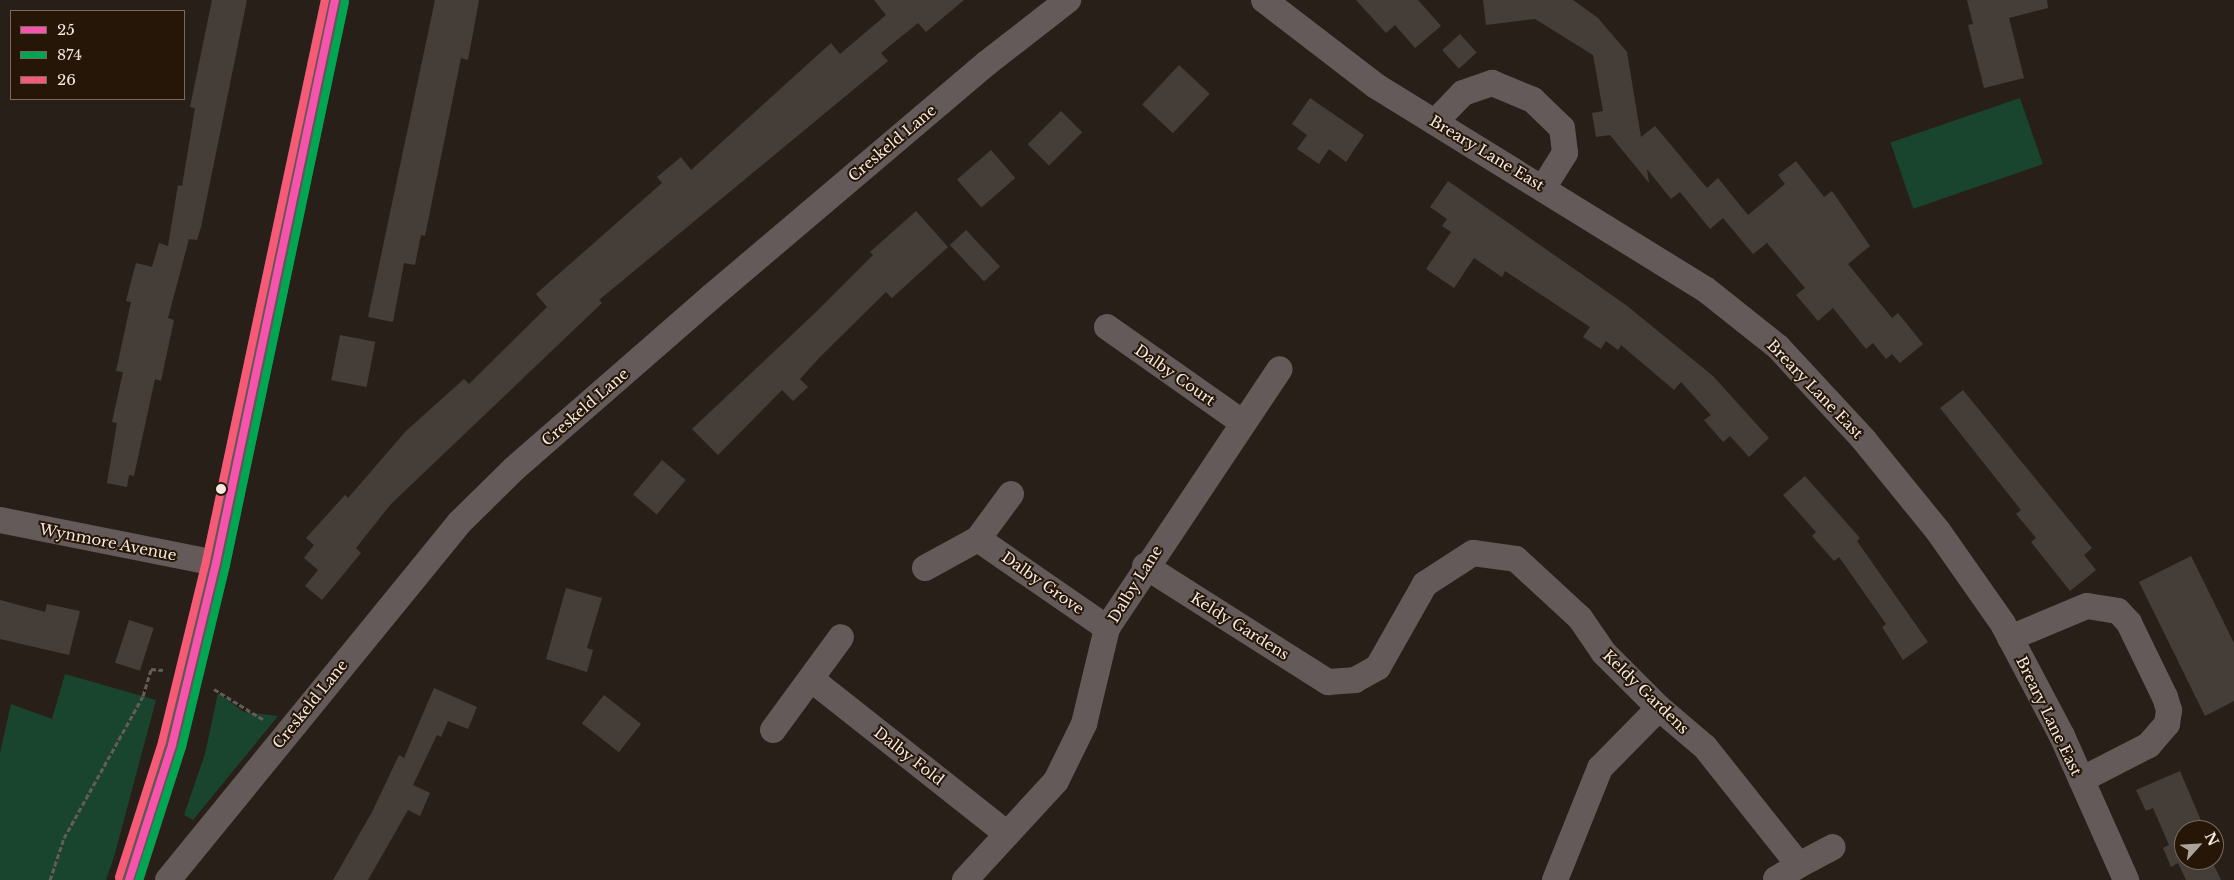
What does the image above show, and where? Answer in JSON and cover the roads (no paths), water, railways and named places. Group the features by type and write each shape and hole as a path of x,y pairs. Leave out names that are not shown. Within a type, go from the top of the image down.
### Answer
{"highway":[{"path":"129,880 189,673 216,563 335,0"}],"street":[{"name":"Creskeld Lane","path":"168,880 285,734 459,523 515,468 865,166 1068,0"},
{"name":"Breary Lane East","path":"1264,0 1376,86 1544,187 1705,289 1778,347 1864,440 1938,531 2010,638 2081,780 2126,880"},
{"path":"1435,122 1463,94 1492,82 1533,100 1562,128 1565,153 1544,187"},
{"name":"Dalby Court","path":"1107,328 1243,423"},
{"name":"Dalby Lane","path":"965,880 1056,781 1084,724 1107,628 1145,566 1280,369"},
{"path":"925,568 978,539 1011,494"},
{"name":"Wynmore Avenue","path":"0,520 216,563"},
{"name":"Dalby Grove","path":"978,539 1107,628"},
{"name":"Keldy Gardens","path":"1145,566 1328,682 1355,680 1378,667 1425,584 1473,553 1516,560 1580,618 1604,654 1659,708 1705,747 1799,866"},
{"path":"2010,638 2087,606 2118,611 2129,623 2165,697 2169,710 2167,724 2149,745 2081,780"},
{"path":"772,730 841,637"},
{"name":"Dalby Fold","path":"810,679 1007,834"},
{"path":"1554,880 1600,768 1659,708"},
{"path":"1776,879 1833,847"}]}
